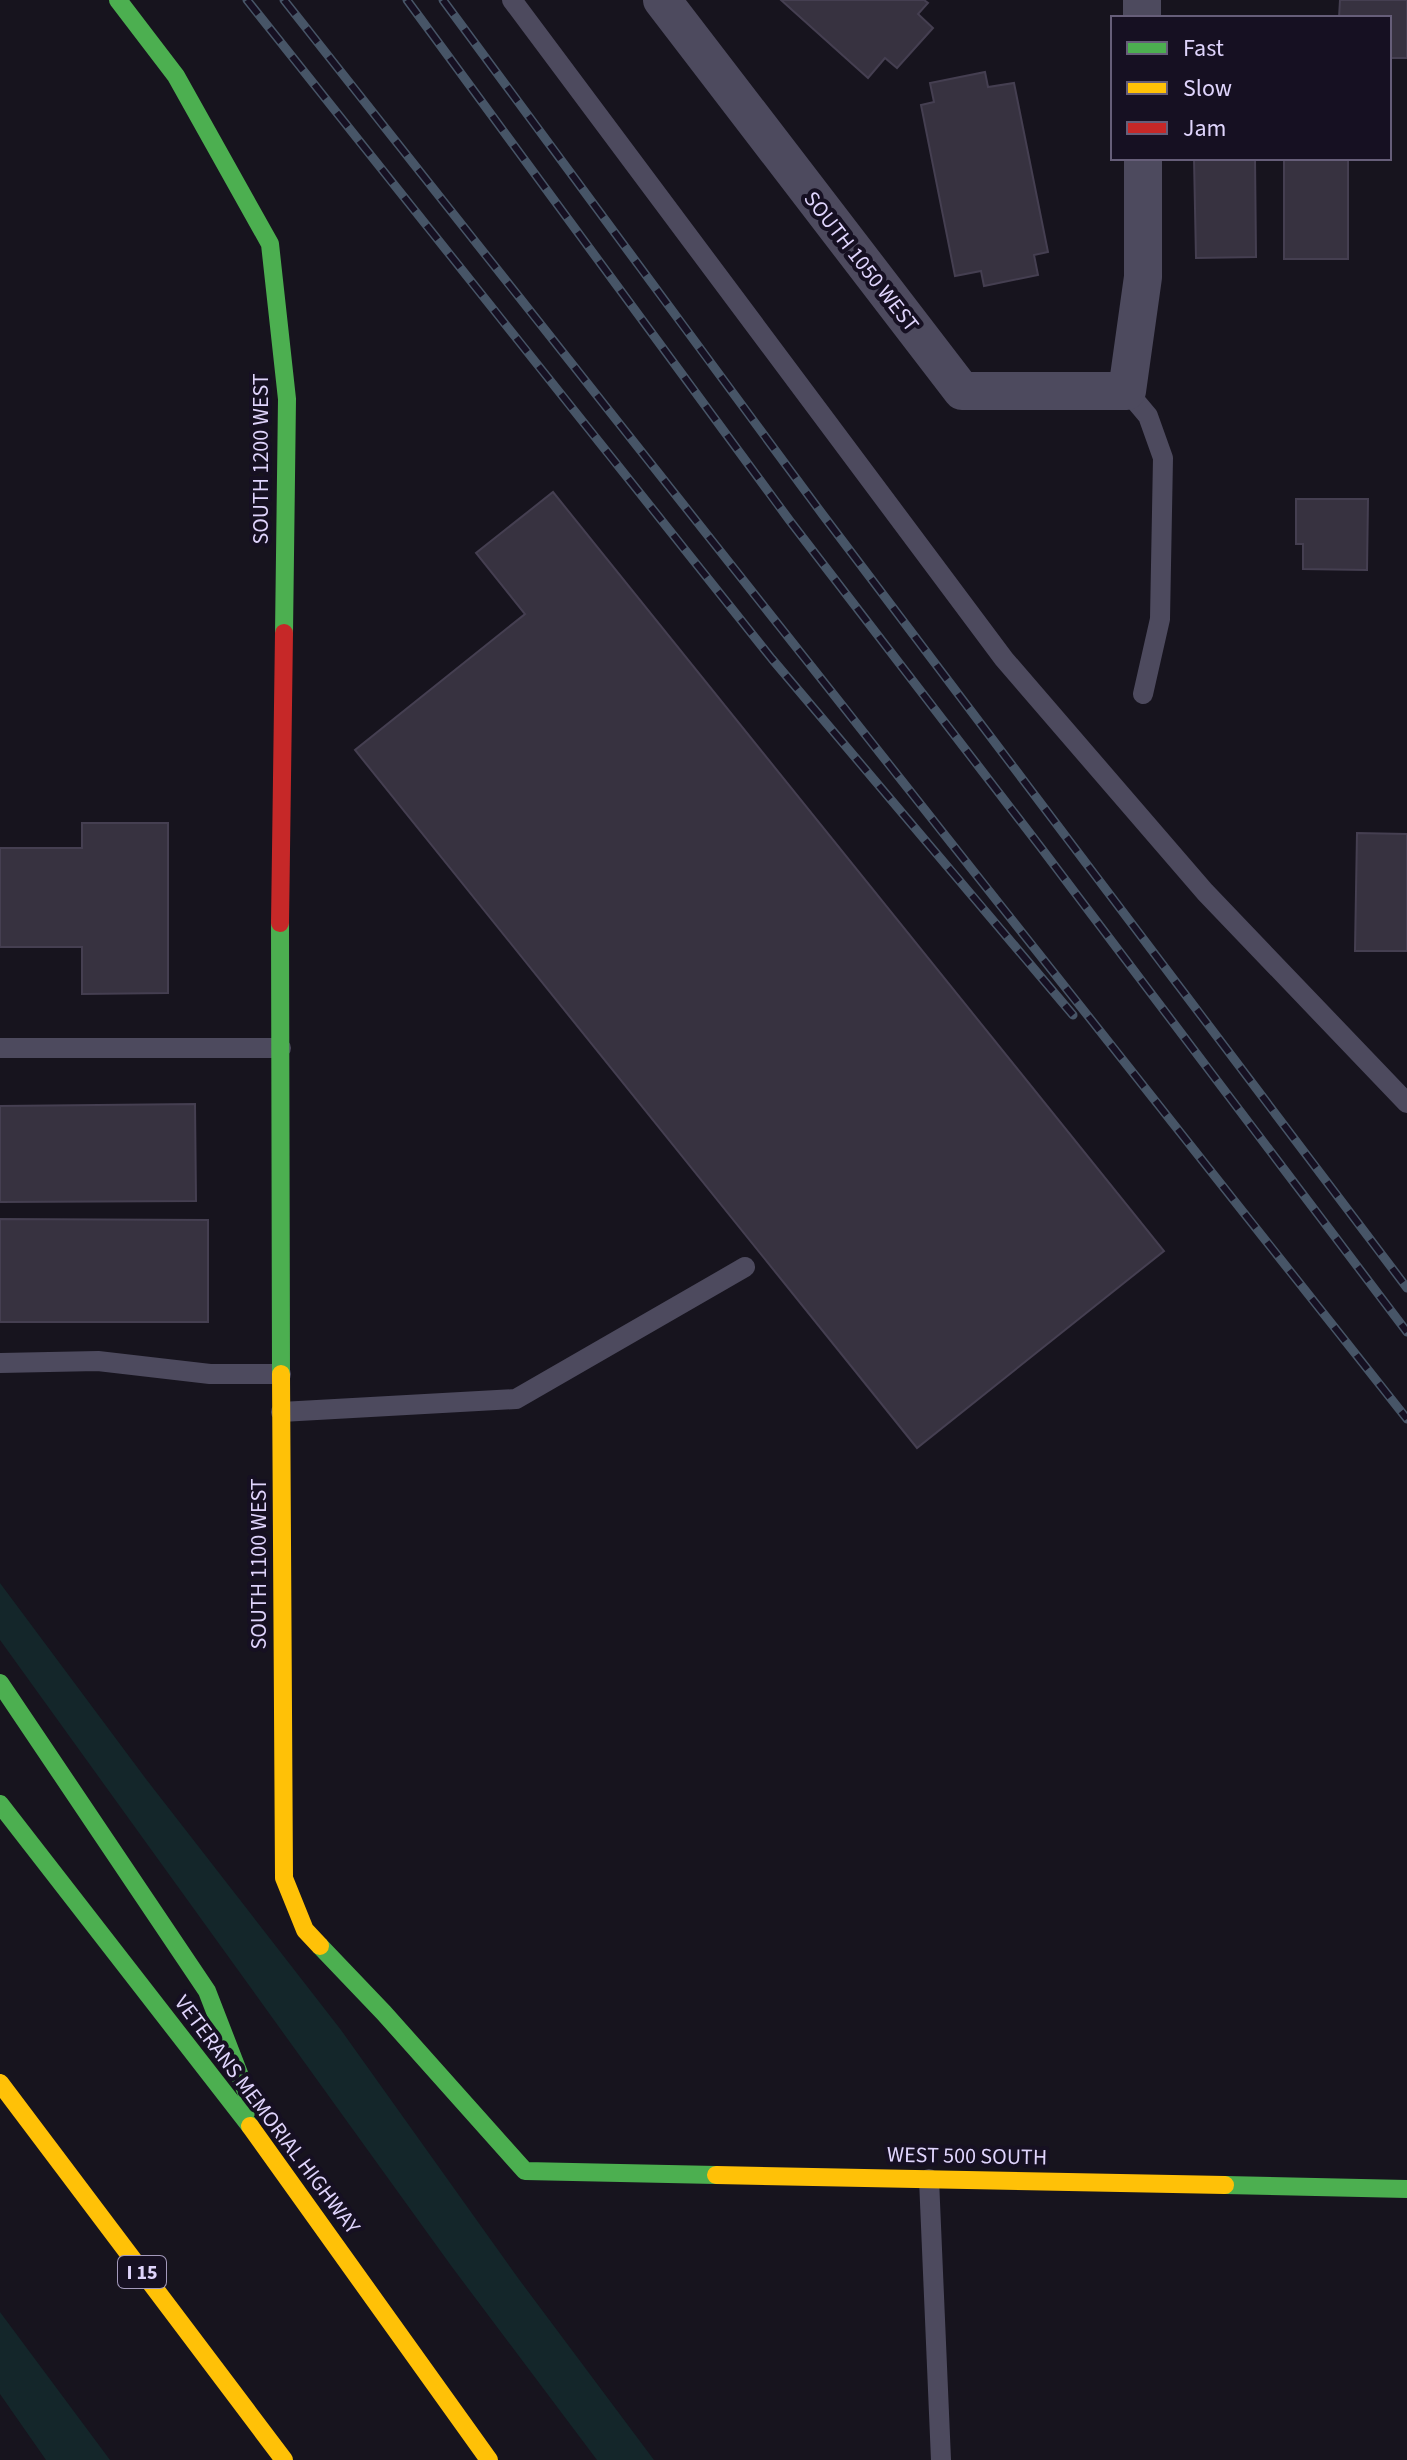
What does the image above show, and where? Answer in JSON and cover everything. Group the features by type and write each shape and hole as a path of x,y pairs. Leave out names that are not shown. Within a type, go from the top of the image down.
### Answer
{"main road":[{"name":"SOUTH 1200 WEST","path":"118,0 176,76 270,244 287,399 280,867"},
{"name":"SOUTH 1100 WEST","path":"280,867 284,1878 305,1930 525,2171"},
{"path":"0,1683 207,1991 269,2151"},
{"name":"VETERANS MEMORIAL HIGHWAY","path":"0,1804 269,2151 489,2460"},
{"name":"I 15","path":"0,2083 284,2460"},
{"name":"WEST 500 SOUTH","path":"525,2171 1407,2189"}],"street":[{"name":"SOUTH 1050 WEST","path":"662,0 962,391 1127,391"},
{"path":"1127,391 1143,277 1143,160"}],"lane":[{"path":"512,0 1004,659 1205,892 1407,1103"},
{"path":"1127,391 1148,416 1163,458 1160,619 1143,694"},
{"path":"0,1048 281,1048"},
{"path":"281,1412 516,1399 745,1267"},
{"path":"0,1363 98,1361 210,1374 281,1374"},
{"path":"929,2179 941,2460"}],"shaded area":[{"path":"0,1583 146,1779 341,2030 518,2278 654,2460 597,2460 452,2267 0,1640"},
{"path":"0,2312 110,2460 46,2460 0,2394"}],"building":[{"path":"781,0 924,0 928,3 918,14 933,28 897,68 885,58 868,78"},
{"path":"1340,0 1407,0 1407,58 1391,58 1391,16 1339,16"},
{"path":"985,72 988,87 1014,83 1048,252 1034,255 1038,275 984,286 981,271 955,276 921,105 934,102 930,83"},
{"path":"1194,160 1255,160 1256,257 1196,258"},
{"path":"1284,160 1348,160 1348,259 1284,259"},
{"path":"553,492 1164,1251 917,1448 355,750 525,614 476,553"},
{"path":"1296,499 1368,499 1367,570 1303,569 1303,544 1296,544"},
{"path":"82,823 168,823 168,993 82,994 82,947 0,947 0,848 82,848"},
{"path":"1357,833 1407,834 1407,951 1355,951"},
{"path":"195,1104 196,1201 0,1202 0,1106"},
{"path":"0,1219 208,1220 208,1322 0,1322"}],"railway":[{"path":"247,0 772,659 1073,1015"},
{"path":"284,0 1407,1419"},
{"path":"407,0 790,521 1407,1332"},
{"path":"443,0 823,515 1407,1288"}],"traffic: fast":[{"path":"118,0 176,76 270,244 287,399 284,633"},
{"path":"280,923 281,1374"},
{"path":"0,1683 207,1991 252,2107"},
{"path":"0,1804 250,2126"},
{"path":"320,1946 525,2171 716,2175"},
{"path":"1225,2185 1407,2189"}],"traffic: slow":[{"path":"281,1374 284,1878 305,1930 320,1946"},
{"path":"0,2083 284,2460"},
{"path":"250,2126 489,2460"},
{"path":"716,2175 1225,2185"}],"traffic: jam":[{"path":"280,923 284,633"}]}
